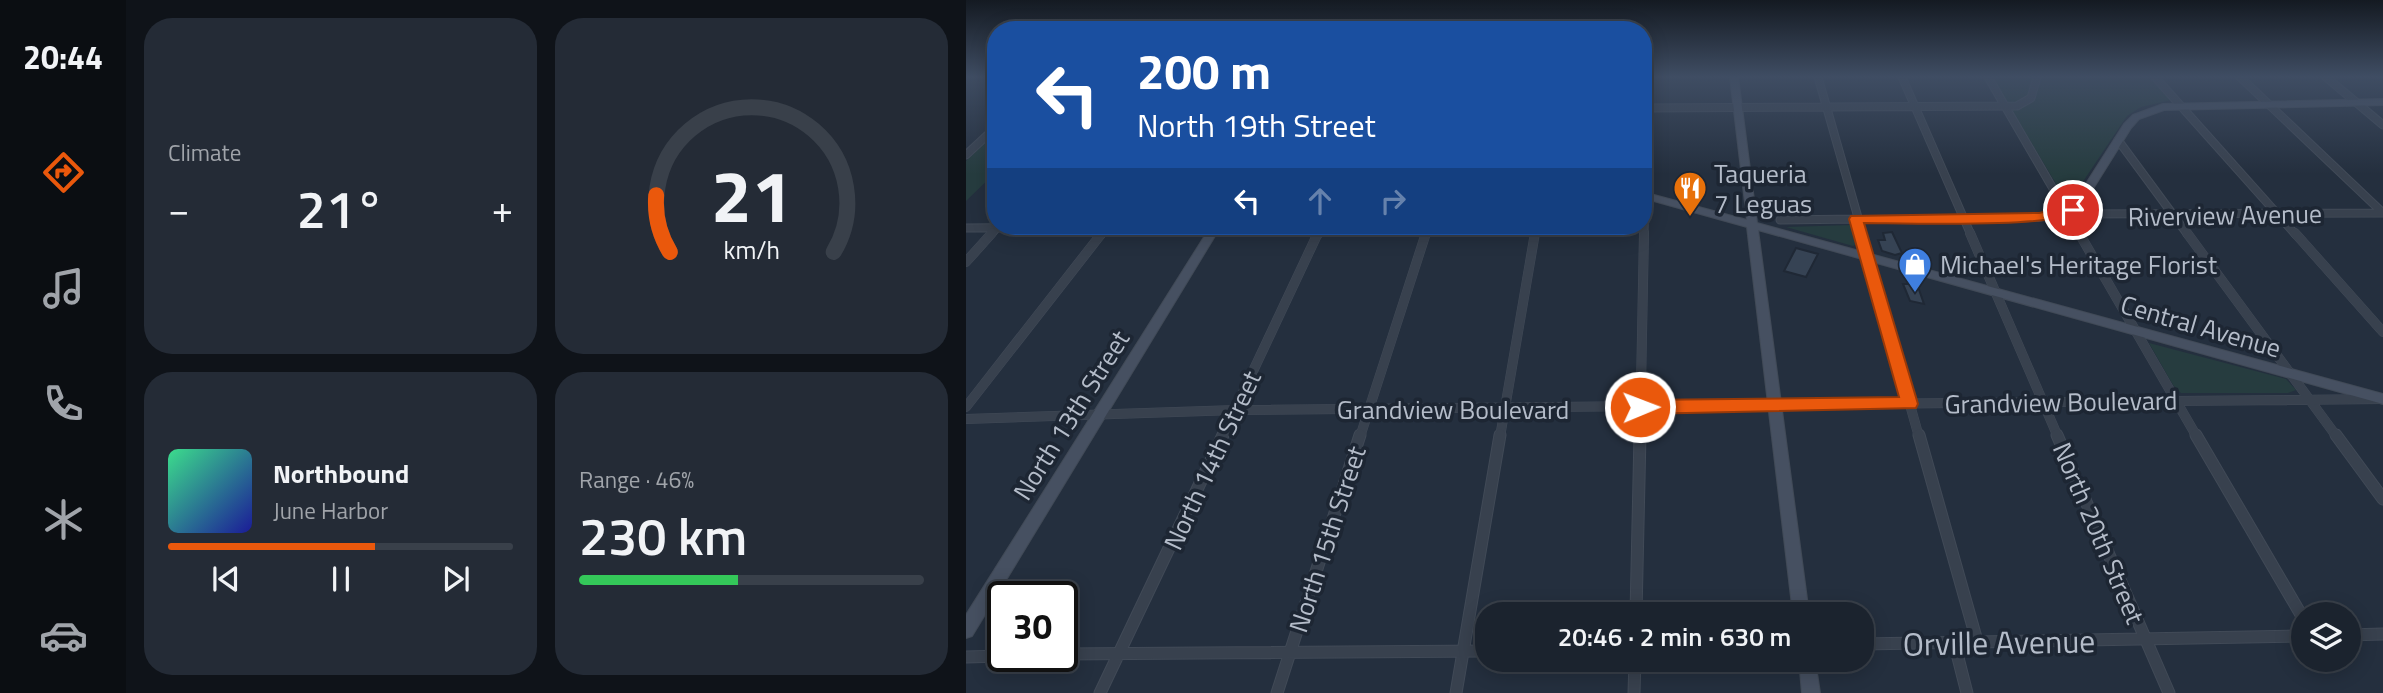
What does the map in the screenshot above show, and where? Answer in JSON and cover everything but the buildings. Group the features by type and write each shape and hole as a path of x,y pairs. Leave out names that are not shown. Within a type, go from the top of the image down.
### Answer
{"main road":[{"path":"1738,109 1755,226 1800,602"},
{"path":"1856,219 2071,219 2118,140 2136,117 2161,109"},
{"name":"Central Avenue","path":"1652,198 2383,399"},
{"name":"North 13th Street","path":"966,630 1097,414 1210,235"},
{"path":"1808,672 1811,693"}],"street":[{"path":"1828,109 1856,219 1977,641"},
{"name":"North 20th Street","path":"1916,109 2169,693"},
{"path":"2006,109 2294,602"},
{"path":"2184,109 2383,332"},
{"path":"2275,109 2383,213"},
{"path":"2364,109 2383,125"},
{"path":"966,155 987,135"},
{"path":"2118,140 2383,499"},
{"name":"Riverview Avenue","path":"2071,219 2383,213"},
{"path":"1780,220 1856,219"},
{"path":"966,228 987,227"},
{"path":"966,262 991,235"},
{"path":"966,407 1100,235"},
{"name":"North 14th Street","path":"1100,693 1318,235"},
{"name":"North 15th Street","path":"1278,693 1425,235"},
{"path":"1457,693 1534,235"},
{"path":"1636,602 1643,235"},
{"name":"Grandview Boulevard","path":"966,419 1236,410 2383,399"},
{"path":"2361,635 2383,634"},
{"name":"Orville Avenue","path":"1874,644 2291,636"},
{"path":"1954,642 1967,693"},
{"path":"1078,654 1475,651"},
{"path":"966,657 987,656"},
{"path":"1634,693 1635,672"}],"green space":[{"path":"2011,109 2137,109 2127,116 2074,195 2064,197"},
{"path":"987,141 987,181 966,201 966,161"},
{"path":"1851,225 1858,243 1853,246 1786,227"},
{"path":"2149,343 2286,379 2296,390 2288,393 2181,393 2173,385"}],"place":[{"name":"Taqueria 7 Leguas","path":"1690,218"},
{"name":"Michael's Heritage Florist","path":"1915,294"}],"route":[{"path":"1640,407 1910,404 1856,219 2039,218 2068,214 2073,210"}]}
